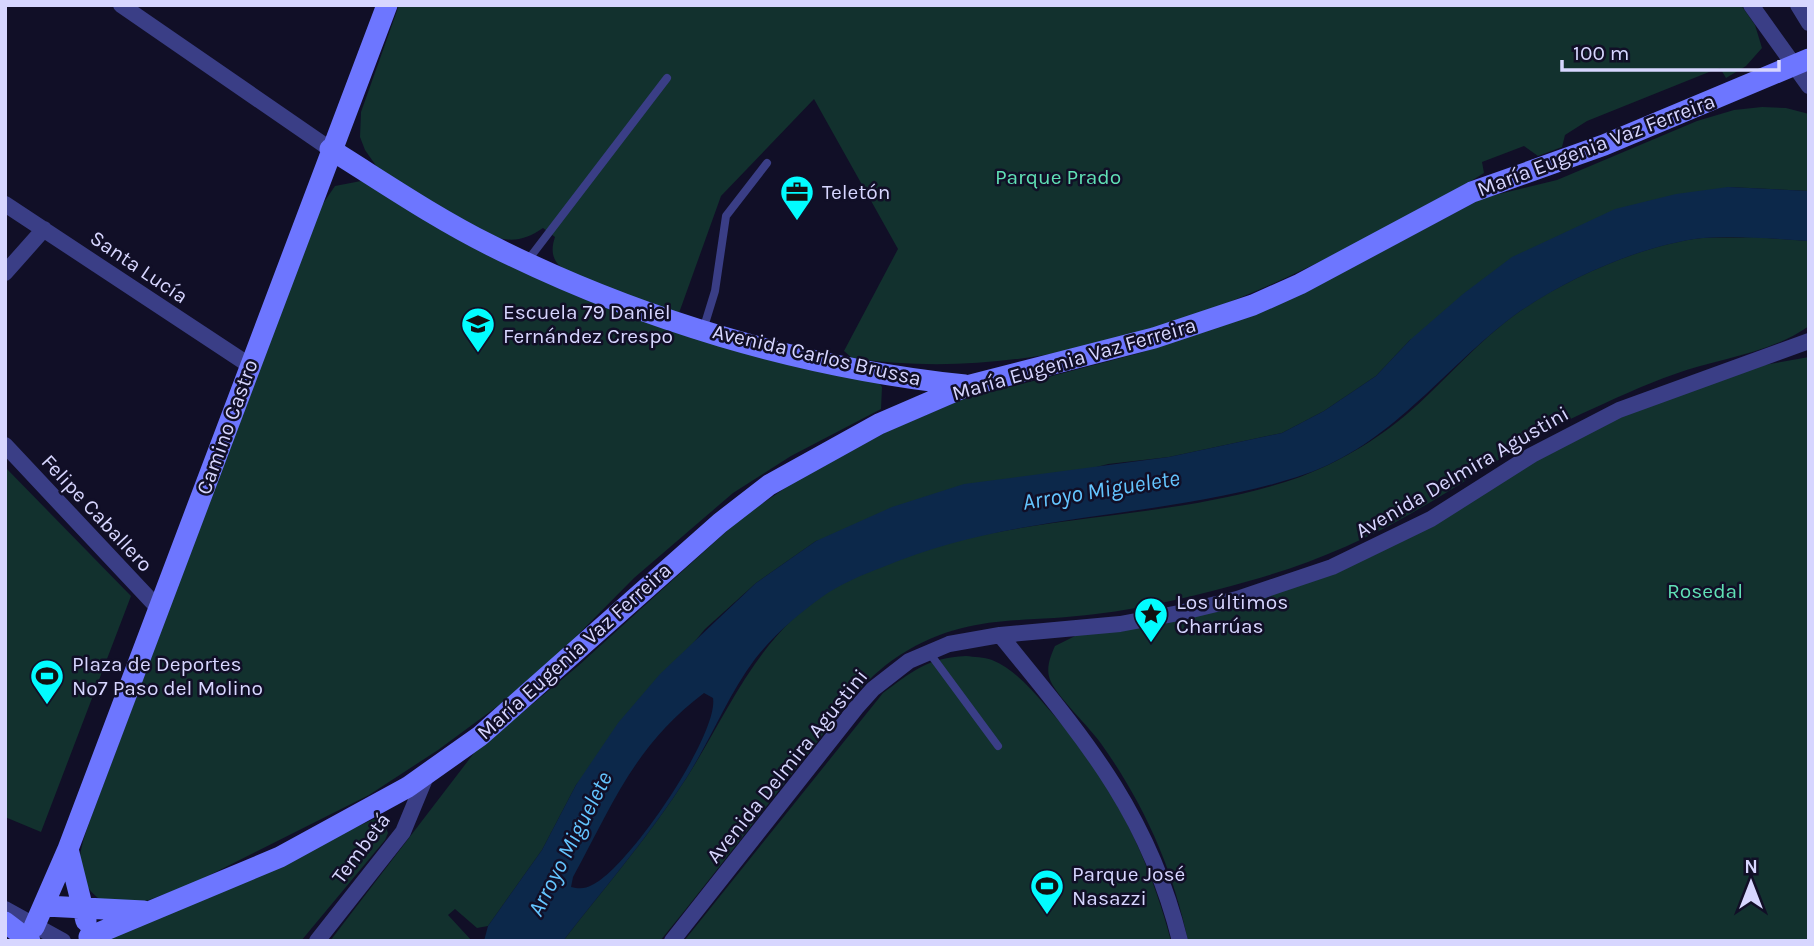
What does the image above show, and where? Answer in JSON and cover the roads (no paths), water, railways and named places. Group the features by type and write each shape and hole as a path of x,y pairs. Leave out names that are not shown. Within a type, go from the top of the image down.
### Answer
{"street":[{"name":"Camino Castro","path":"30,936 68,849 330,149 387,5"},
{"path":"1751,5 1800,63 1809,86"},
{"path":"1798,5 1809,23"},
{"path":"129,7 330,149"},
{"name":"María Eugenia Vaz Ferreira","path":"82,908 88,939 280,857 370,809 427,774 480,736 701,540 769,485 879,424 967,386 1154,338 1253,304 1300,284 1472,192 1604,145 1800,63"},
{"name":"Avenida Carlos Brussa","path":"330,149 451,224 526,262 608,297 703,330 825,362 967,386"},
{"name":"Santa Lucía","path":"5,204 249,365"},
{"path":"5,273 44,229"},
{"name":"Avenida Delmira Agustini","path":"672,941 856,708 892,673 928,652 971,638 1120,624 1179,613 1284,585 1386,542 1568,435 1619,410 1705,377 1777,355 1785,348 1809,341"},
{"name":"Avenida Delmira Agustini","path":"1777,355 1789,357 1809,352"},
{"name":"Felipe Caballero","path":"5,445 159,609"},
{"path":"1000,635 1087,741 1128,807 1161,874 1180,941"},
{"name":"Tembetá","path":"317,941 403,832 427,774"},
{"path":"68,849 82,908"},
{"name":"María Eugenia Vaz Ferreira","path":"44,906 150,911"},
{"path":"5,909 30,936"},
{"path":"5,922 30,936 63,941"}],"lane":[{"path":"526,262 667,78"},
{"path":"703,330 715,291 726,216 767,163"},
{"path":"928,652 998,746"}],"water":[{"name":"Arroyo Miguelete","path":"1728,187 1809,191 1809,241 1743,237 1703,238 1652,249 1597,269 1546,295 1502,325 1382,431 1328,465 1297,477 1194,501 984,535 933,549 844,584 795,618 755,659 736,687 696,762 673,798 563,941 484,941 488,926 542,850 576,785 618,723 660,674 756,583 816,541 892,507 964,484 1169,457 1282,433 1324,411 1376,376 1410,340 1463,294 1512,257 1615,209 1676,194","holes":["704,693 713,698 711,716 702,741 668,800 647,829 627,855 607,874 587,887 571,887 573,877 642,755 680,713"]}],"place":[{"name":"Teletón","path":"797,222"},
{"name":"Escuela 79 Daniel Fernández Crespo","path":"478,354"},
{"name":"Los últimos Charrúas","path":"1151,644"},
{"name":"Plaza de Deportes Nº7 Paso del Molino","path":"47,706"},
{"name":"Parque José Nasazzi","path":"1047,916"}],"park label":[{"name":"Parque Prado","path":"1058,177"},
{"name":"Rosedal","path":"1705,591"}]}
